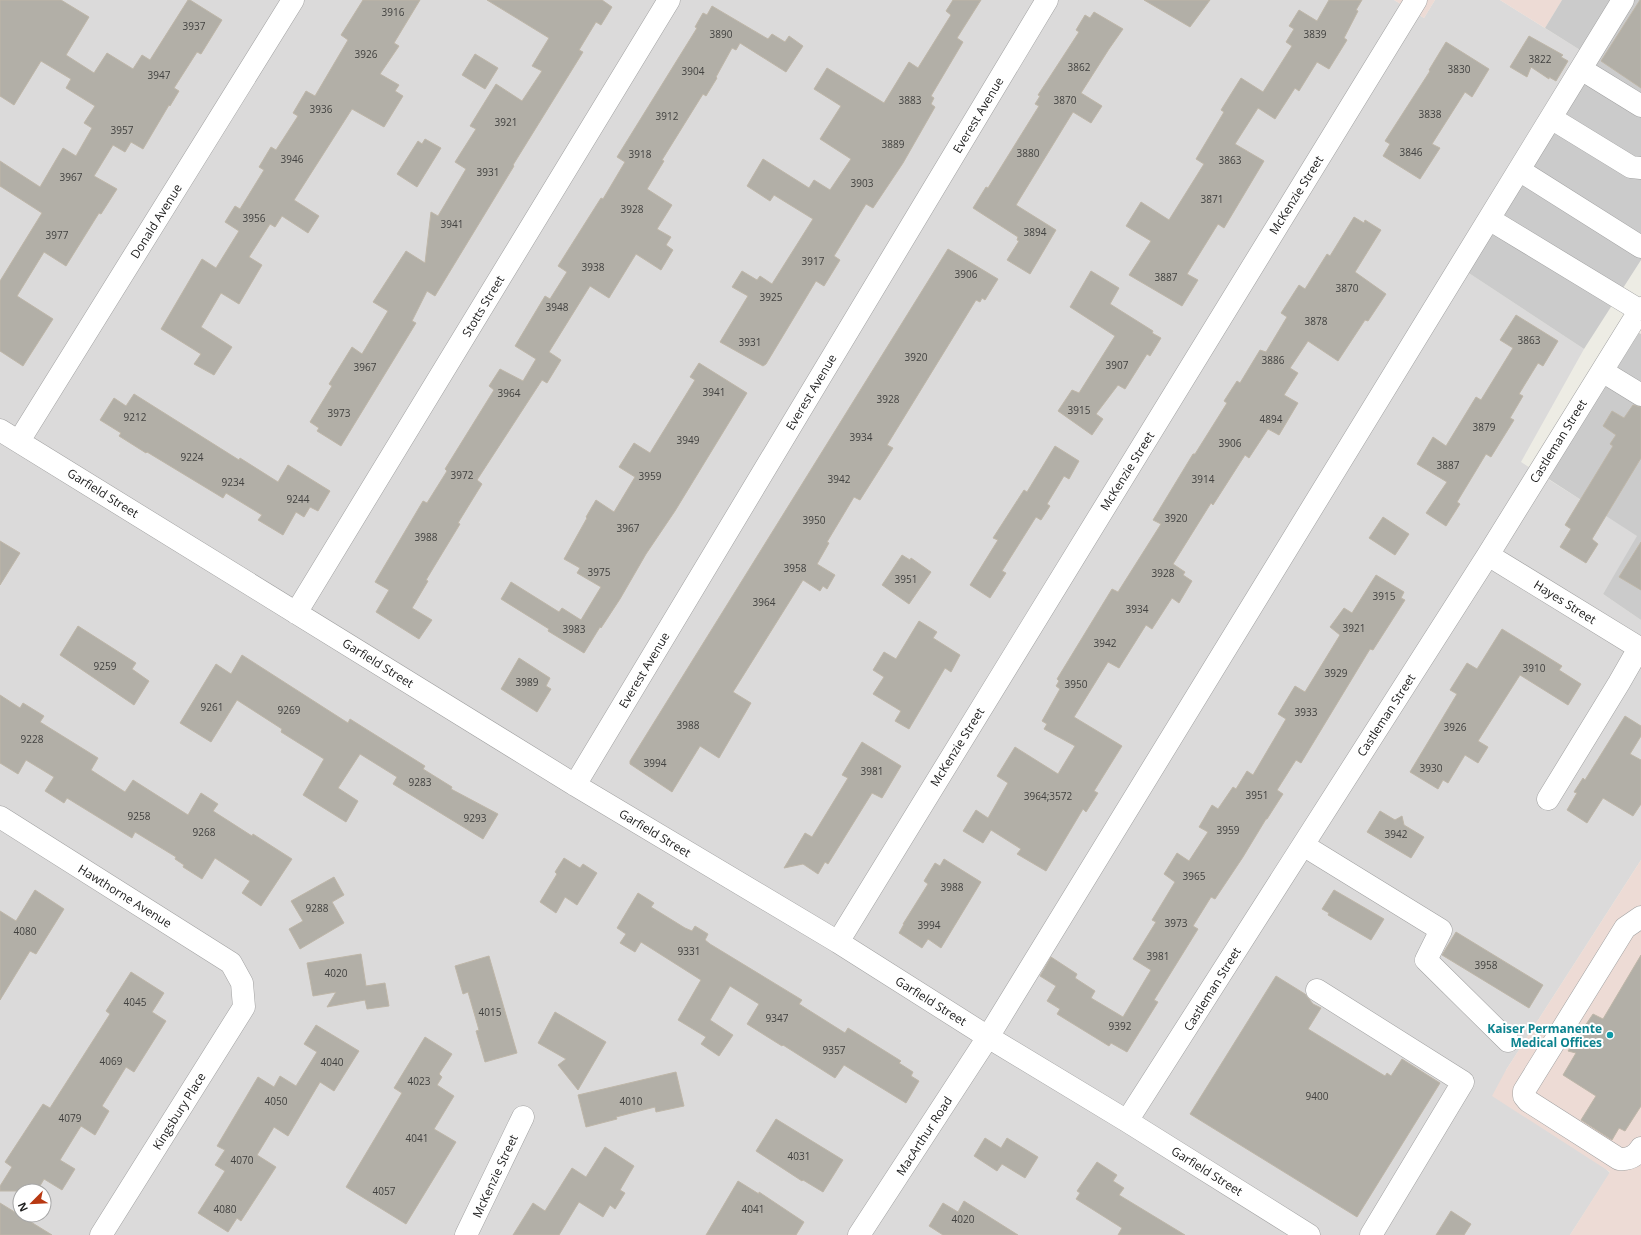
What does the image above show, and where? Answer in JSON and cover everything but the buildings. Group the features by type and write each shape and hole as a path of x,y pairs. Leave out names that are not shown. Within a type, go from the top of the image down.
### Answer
{"street":[{"name":"Donald Avenue","path":"19,442 293,0"},
{"name":"Stotts Street","path":"296,612 669,0"},
{"name":"Everest Avenue","path":"575,785 1047,0"},
{"name":"McKenzie Street","path":"838,942 1416,0"},
{"name":"MacArthur Road","path":"859,1235 988,1038 1623,0"},
{"path":"1581,69 1641,106"},
{"path":"1551,118 1631,167 1641,168"},
{"path":"1519,170 1641,247"},
{"path":"1489,219 1640,309"},
{"name":"Castleman Street","path":"1128,1121 1488,555 1640,309"},
{"path":"1602,372 1641,395"},
{"name":"Garfield Street","path":"0,430 575,785 838,942 988,1038 1128,1121 1309,1235"},
{"name":"Hayes Street","path":"1488,555 1640,648"},
{"path":"1548,799 1640,648"},
{"name":"Hawthorne Avenue","path":"0,818 231,963 242,983"},
{"path":"1303,845 1441,930 1426,960 1508,1041"},
{"path":"1636,927 1524,1091 1524,1096 1528,1101 1619,1159 1628,1160 1640,1152"},
{"name":"Kingsbury Place","path":"101,1235 244,1007 242,983"},
{"path":"1317,990 1463,1082 1371,1235"},
{"name":"McKenzie Street","path":"466,1235 523,1117"}],"shaded area":[{"path":"0,0 1394,0 1424,18 1435,0 1500,0 1580,50 1452,262 1584,349 1521,462 1638,536 1603,594 1641,620 1641,860 1506,1070 1610,1173 1570,1235 0,1235"},
{"path":"1394,0 1435,0 1424,18"},
{"path":"1500,0 1562,0 1545,28"},
{"path":"1562,0 1641,0 1641,260 1584,349 1452,262 1580,50 1545,28"},
{"path":"1639,333 1641,334 1641,620 1603,594 1637,536 1547,478"},
{"path":"1641,860 1641,1235 1570,1235 1610,1172 1492,1096 1506,1070"}],"place":[{"name":"Kaiser Permanente Medical Offices","path":"1610,1035"}]}
